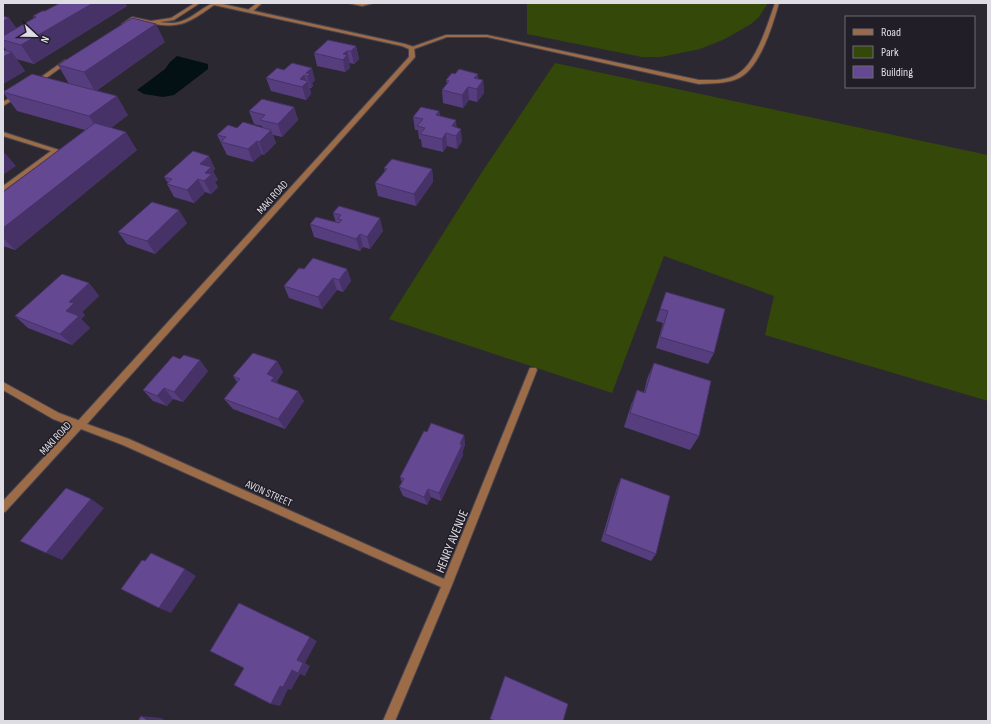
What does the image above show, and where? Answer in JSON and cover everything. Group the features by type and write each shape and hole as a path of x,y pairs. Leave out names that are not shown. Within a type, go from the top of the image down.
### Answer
{"street":[{"path":"151,22 172,19 198,3"},
{"path":"119,27 132,18 172,26 184,24 213,3 412,48 446,36 487,36 699,82 721,81 739,76 750,66 773,19 777,3"},
{"path":"250,11 260,3"},
{"path":"350,3 362,5 372,3"},
{"path":"180,14 194,17"},
{"name":"MAKI ROAD","path":"3,508 80,425 412,57 412,48"},
{"path":"29,87 74,57"},
{"path":"3,104 22,91"},
{"path":"3,134 56,150 3,189"},
{"name":"HENRY AVENUE","path":"389,721 447,585 533,370"},
{"name":"AVON STREET","path":"3,386 56,416 126,442 447,585"}],"green space":[{"path":"527,3 768,3 759,17 751,24 725,39 700,49 661,57 642,57 527,34"},
{"path":"555,63 988,155 988,401 765,335 774,296 664,256 612,393 389,319 482,172"}],"shaded area":[{"path":"177,56 208,64 208,69 174,95 163,97 144,94 137,90 165,69"}],"building":[{"path":"60,3 93,3 21,45 3,40 3,36 36,17 33,16"},
{"path":"3,16 9,18 3,21"},
{"path":"132,18 156,24 84,72 58,65"},
{"path":"328,40 356,46 351,51 347,51 343,54 347,55 343,60 314,53"},
{"path":"3,50 12,52 3,57"},
{"path":"292,63 312,68 306,73 310,74 308,76 304,75 300,79 308,81 302,87 266,78 277,68 284,70"},
{"path":"459,69 478,74 474,78 483,80 477,89 468,87 462,95 442,90 449,81 446,80 452,73 455,74"},
{"path":"32,74 117,96 89,116 3,92"},
{"path":"262,99 294,107 278,124 260,120 265,115 249,111"},
{"path":"421,107 439,111 436,115 456,120 452,126 461,129 456,136 446,133 442,139 420,134 425,128 417,126 423,119 413,117"},
{"path":"243,122 271,130 259,142 257,141 248,149 221,142 226,137 217,135 228,125 237,128"},
{"path":"95,123 126,132 3,228 3,192"},
{"path":"193,151 209,156 200,164 211,167 205,173 212,174 204,181 198,179 187,190 167,184 172,179 164,177"},
{"path":"392,159 432,169 414,194 375,183 387,169 384,168"},
{"path":"152,202 179,210 147,241 118,232"},
{"path":"339,206 380,218 367,237 360,234 356,239 310,224 316,217 339,223 342,220 338,219 341,215 333,213"},
{"path":"313,258 347,269 339,280 333,278 318,297 284,286 299,268 304,269"},
{"path":"62,274 89,283 69,302 74,303 66,311 79,316 60,334 15,316"},
{"path":"666,292 725,309 714,353 660,337 668,311 660,309"},
{"path":"253,353 277,361 267,374 274,377 271,381 298,391 278,419 224,399 240,379 233,376"},
{"path":"184,355 200,360 174,392 164,388 157,396 143,390 173,356 180,359"},
{"path":"654,363 711,381 699,436 630,413 637,390 645,393"},
{"path":"431,423 464,435 460,444 462,445 439,493 428,489 424,497 399,487 404,479 400,477 424,431 427,432"},
{"path":"621,478 670,496 656,554 605,534"},
{"path":"66,488 91,499 46,553 20,541"},
{"path":"151,553 185,569 159,608 121,589 142,560 145,561"},
{"path":"239,603 310,637 297,660 303,663 298,673 292,670 283,687 280,686 271,704 234,685 244,668 210,651"},
{"path":"505,676 568,704 563,721 495,721 490,719"},
{"path":"141,716 149,721 138,721"}]}
